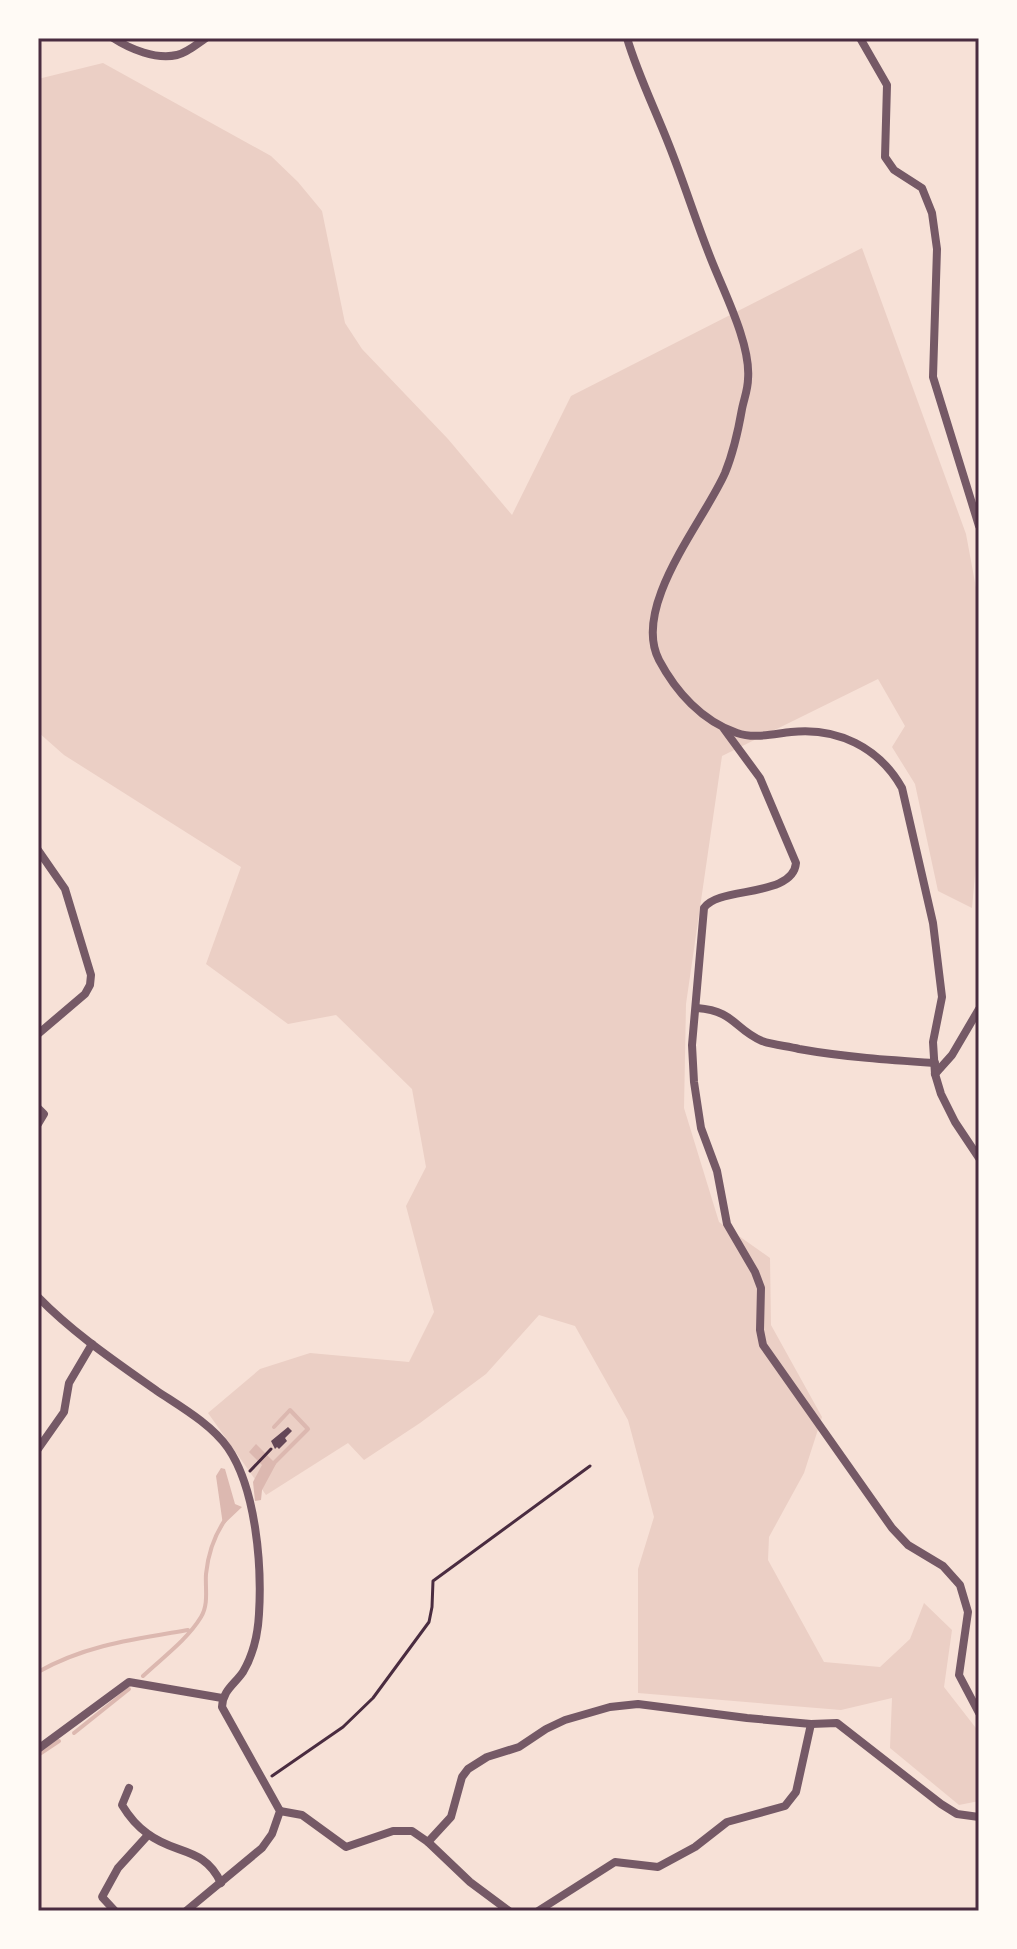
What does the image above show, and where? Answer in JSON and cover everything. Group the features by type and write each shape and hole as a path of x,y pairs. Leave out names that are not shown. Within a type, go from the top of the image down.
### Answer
{"street":[{"path":"113,38 129,48 163,56 180,55 206,38"},
{"path":"627,38 740,333 749,378 738,441 724,476 661,586 653,635 657,657 692,707 737,734 754,736 811,731 853,742 876,754 892,770 902,788 933,923 942,997 933,1042 935,1074 955,1122 979,1158"},
{"path":"860,38 887,85 885,157 894,170 922,188 932,213 937,249 933,377 979,526"},
{"path":"722,726 760,778 796,863 796,870 788,879 706,904 692,1045 701,1128 717,1171 727,1224 761,1288 760,1330 763,1345 892,1528 908,1545 943,1566 960,1585 968,1612 959,1675 979,1713"},
{"path":"38,850 65,889 91,975 85,994 38,1034"},
{"path":"697,1008 725,1014 753,1035 773,1044 848,1058 935,1063"},
{"path":"935,1074 952,1055 979,1009"},
{"path":"38,1108 44,1114 38,1124"},
{"path":"38,1297 92,1344 219,1438 239,1470 251,1511 259,1570 256,1641 243,1671 222,1698 222,1707 280,1811 272,1834 262,1848 186,1911"},
{"path":"38,1449 64,1412 69,1383 92,1344"},
{"path":"38,1749 129,1682 222,1698"},
{"path":"428,1842 451,1817 462,1777 468,1769 487,1757 519,1747 565,1720 610,1707 638,1704 811,1724 837,1723 941,1804 957,1814 979,1817"},
{"path":"538,1911 615,1862 658,1867 695,1847 727,1822 785,1806 796,1792 811,1724"},
{"path":"129,1788 122,1805 148,1835 205,1860 215,1870 221,1883"},
{"path":"280,1811 302,1815 346,1847 403,1829 412,1831 470,1882 509,1911"},
{"path":"115,1911 102,1897 118,1868 148,1835"}],"path":[{"path":"259,1462 271,1449"},
{"path":"264,1782 343,1727 373,1698 429,1622 433,1581 590,1466"}],"shaded area":[{"path":"103,63 271,156 298,182 322,211 345,323 362,349 448,439 512,515 571,396 862,248 966,534 979,604 979,831 972,908 938,891 915,784 892,747 905,726 878,679 722,756 686,1004 684,1108 719,1222 770,1258 771,1325 822,1417 804,1473 769,1537 768,1560 824,1662 880,1667 910,1639 924,1603 952,1630 944,1687 979,1732 979,1801 959,1805 890,1748 892,1698 841,1710 638,1693 638,1569 654,1517 628,1420 575,1326 539,1315 486,1374 364,1460 348,1443 266,1495 208,1413 260,1369 310,1353 409,1362 434,1312 406,1206 426,1167 412,1089 336,1015 288,1024 206,964 241,867 64,755 38,732 38,79"},
{"path":"256,1444 276,1464 262,1490 261,1500 255,1501 253,1482 262,1465 249,1452"},
{"path":"221,1468 225,1469 235,1504 242,1507 223,1525 216,1476"}],"building":[{"path":"288,1427 292,1431 285,1438 287,1441 275,1449 271,1441"}],"waterway":[{"path":"271,1466 308,1429 290,1410 274,1427"},
{"path":"143,1676 182,1641 201,1617 206,1601 210,1552 225,1520"},
{"path":"38,1672 92,1649 188,1630"},
{"path":"74,1733 129,1689"},
{"path":"38,1755 59,1741"}]}
